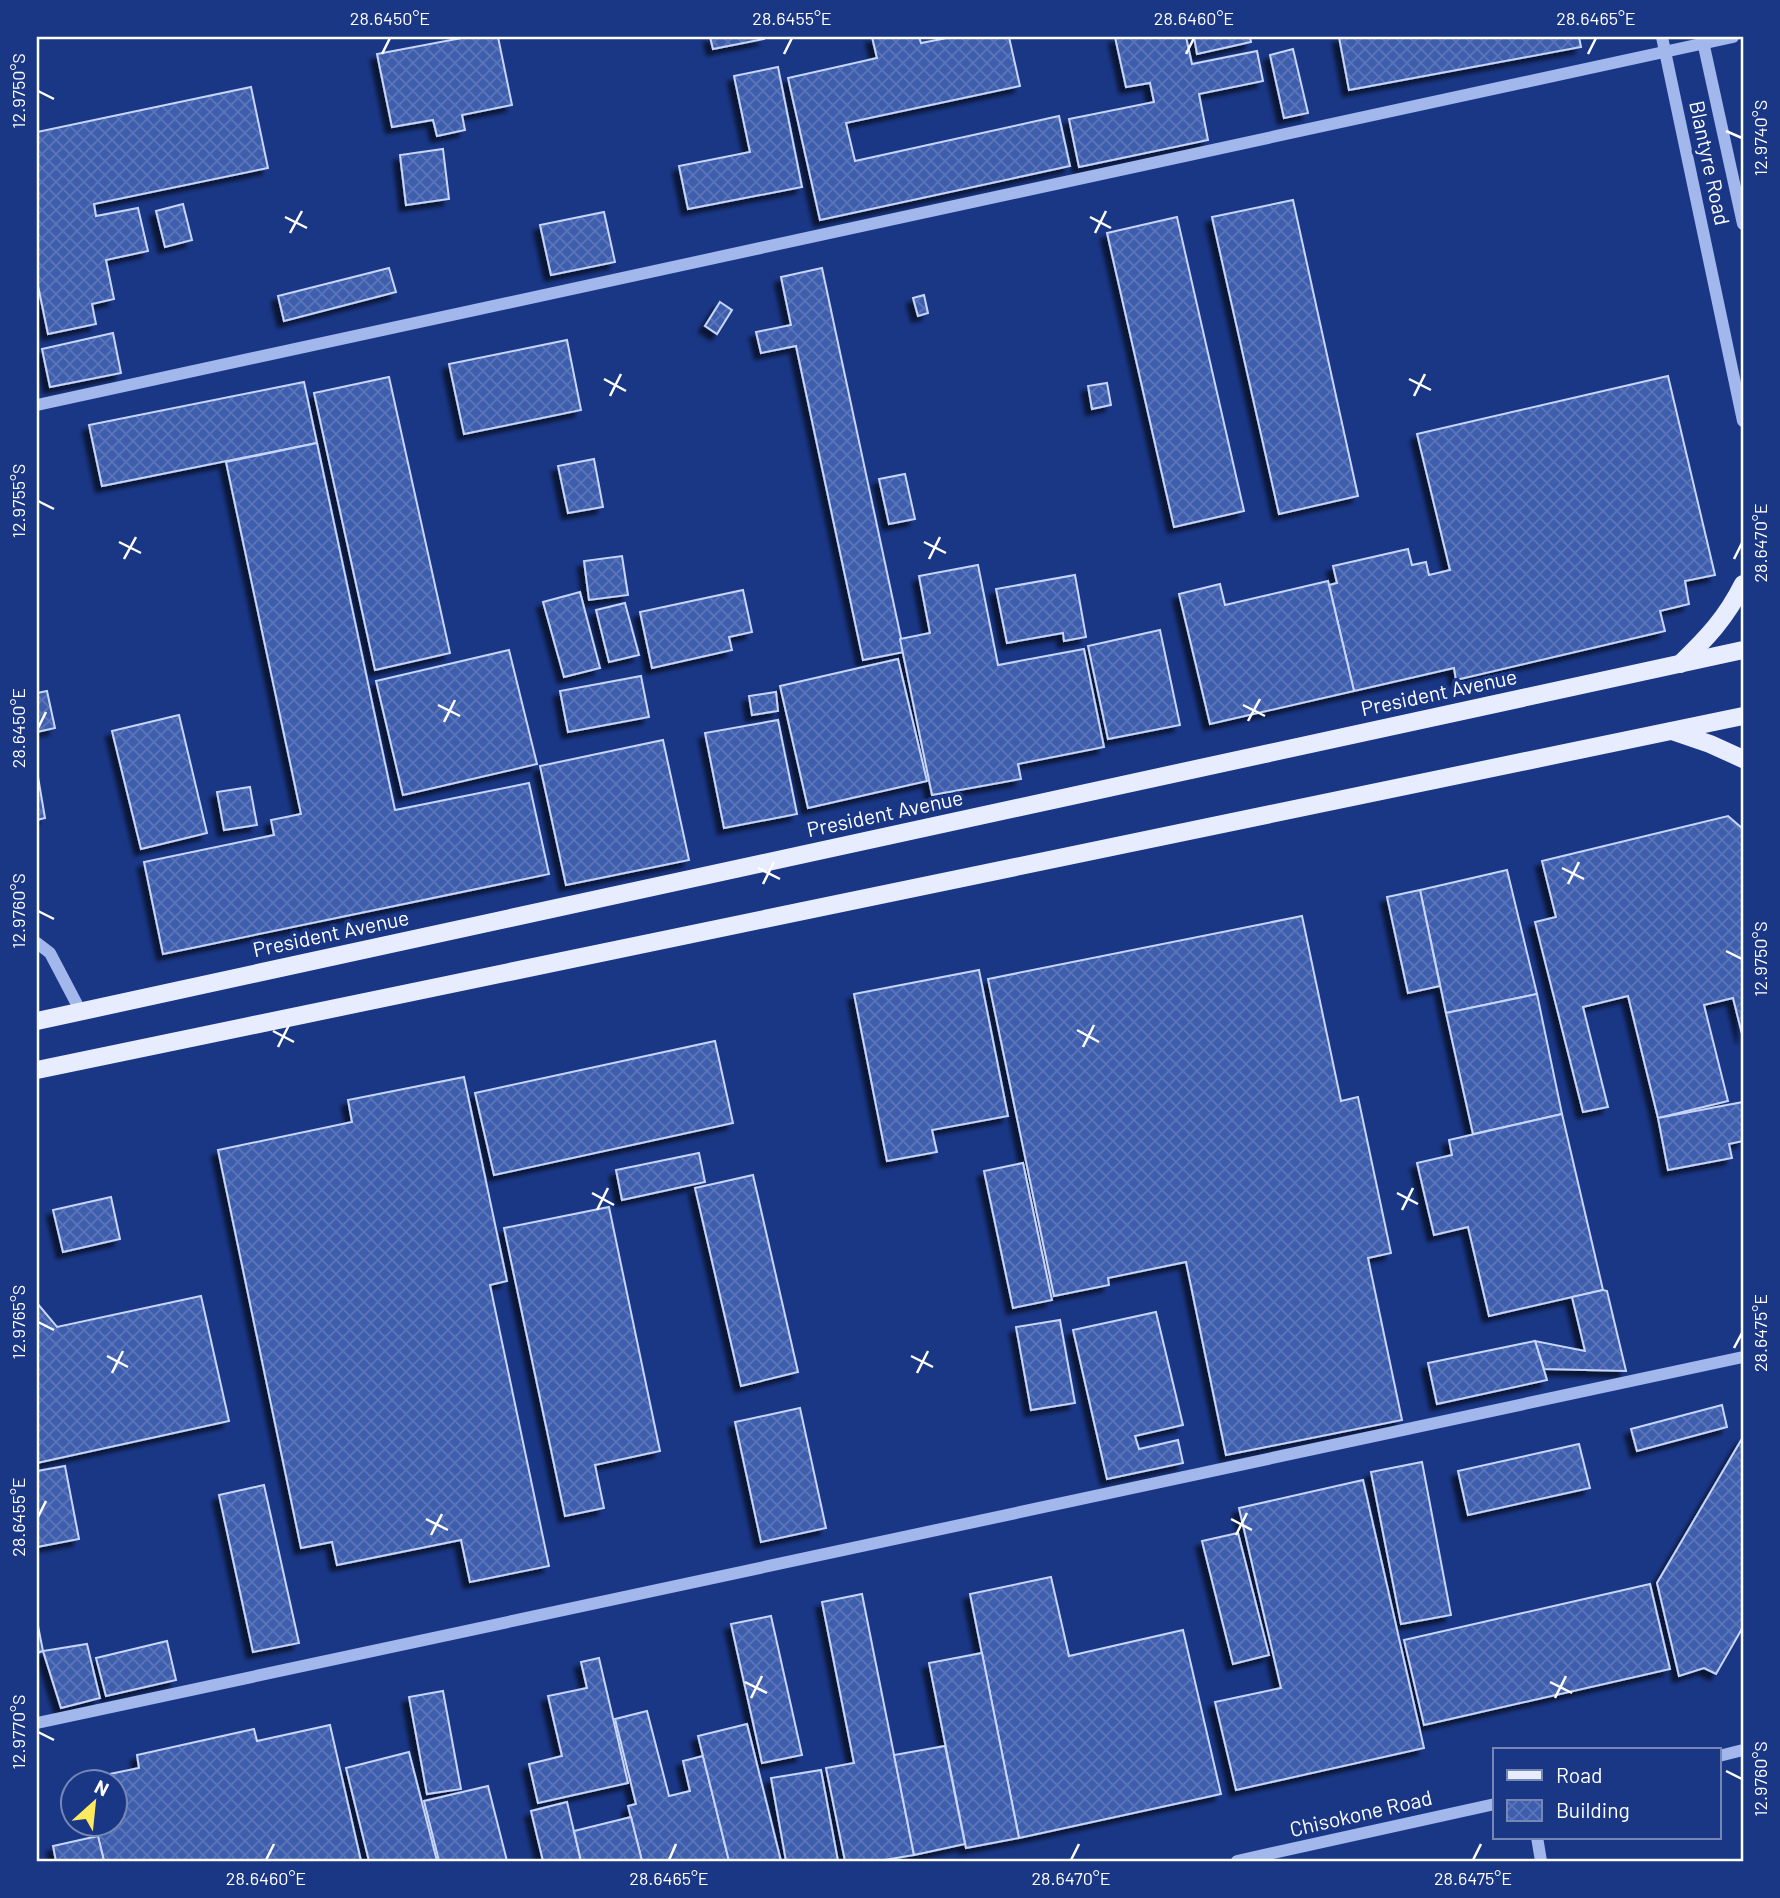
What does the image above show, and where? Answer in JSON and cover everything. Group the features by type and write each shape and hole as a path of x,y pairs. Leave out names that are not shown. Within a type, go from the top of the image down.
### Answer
{"main road":[{"path":"1680,664 1712,634 1733,605 1743,584"},
{"name":"President Avenue","path":"37,1021 1743,650"},
{"path":"37,1070 1743,716"},
{"path":"1672,732 1710,744 1743,759"}],"street":[{"name":"Blantyre Road","path":"1662,37 1743,421"},
{"path":"37,405 1665,51 1703,40 1733,37"},
{"name":"Blantyre Road","path":"1703,40 1743,224"},
{"path":"37,943 50,953 81,1012"},
{"path":"37,1723 1743,1357"},
{"path":"1720,1756 1743,1750"},
{"name":"Chisokone Road","path":"1237,1861 1493,1804"},
{"path":"1537,1839 1541,1861"}],"building":[{"path":"467,37 498,37 512,105 462,115 465,130 437,136 433,120 392,127 377,54"},
{"path":"710,37 764,37 764,39 713,49"},
{"path":"872,37 919,37 921,43 952,37 1009,37 1020,86 846,123 855,161 1059,116 1070,166 820,220 788,78 877,58"},
{"path":"1115,37 1186,37 1192,64 1257,51 1263,81 1199,94 1208,140 1079,167 1069,119 1154,102 1150,83 1126,87"},
{"path":"1194,37 1250,37 1251,42 1197,54"},
{"path":"1339,37 1579,37 1581,47 1349,90"},
{"path":"1293,49 1308,113 1284,118 1270,55"},
{"path":"778,67 802,187 688,209 679,166 750,152 734,76"},
{"path":"251,87 268,168 94,204 96,216 138,208 148,251 106,260 114,299 92,304 96,324 48,334 37,281 37,132"},
{"path":"443,149 449,199 406,205 400,155"},
{"path":"1293,200 1358,496 1279,514 1212,217"},
{"path":"183,204 192,240 165,247 156,211"},
{"path":"604,212 615,262 551,275 540,225"},
{"path":"1177,217 1244,511 1174,527 1107,233"},
{"path":"389,268 396,292 284,321 278,296"},
{"path":"822,268 904,652 863,660 796,346 761,353 756,332 791,325 781,277"},
{"path":"924,295 928,313 918,316 913,298"},
{"path":"720,302 732,310 717,334 705,326"},
{"path":"113,333 121,373 50,387 42,349"},
{"path":"567,340 581,410 464,434 449,364"},
{"path":"1668,376 1715,575 1685,581 1689,604 1660,611 1665,631 1456,680 1454,668 1354,691 1329,585 1337,583 1333,566 1408,549 1412,565 1426,562 1429,575 1450,570 1417,434"},
{"path":"389,377 450,653 375,670 314,393"},
{"path":"304,382 317,443 102,486 89,425"},
{"path":"1107,383 1111,405 1092,409 1088,386"},
{"path":"317,443 395,810 529,783 549,874 163,954 144,862 274,835 271,820 301,814 226,462"},
{"path":"594,459 603,507 568,513 558,466"},
{"path":"905,474 915,519 889,524 879,479"},
{"path":"622,556 628,595 589,600 584,561"},
{"path":"978,565 998,665 1084,649 1104,747 1018,764 1021,779 932,795 900,639 930,633 919,576"},
{"path":"1075,575 1086,637 1064,641 1063,633 1007,643 996,589"},
{"path":"1328,581 1354,691 1210,724 1179,594 1220,584 1225,605"},
{"path":"743,590 752,632 729,637 732,650 652,668 640,612"},
{"path":"580,592 600,668 564,677 543,602"},
{"path":"625,603 639,655 609,662 596,610"},
{"path":"1160,630 1180,725 1108,739 1088,646"},
{"path":"509,650 537,764 403,795 376,681"},
{"path":"898,659 927,781 808,808 780,686"},
{"path":"641,676 649,717 568,732 560,691"},
{"path":"47,691 55,728 37,732 37,693"},
{"path":"776,692 778,711 752,715 749,696"},
{"path":"179,715 207,833 141,849 112,731"},
{"path":"778,720 797,814 724,828 705,733"},
{"path":"663,740 689,860 566,885 540,766"},
{"path":"37,778 45,818 37,820"},
{"path":"250,787 257,825 224,830 217,792"},
{"path":"1728,816 1743,829 1743,1038 1733,998 1704,1005 1728,1101 1658,1118 1628,996 1583,1007 1608,1107 1583,1112 1535,922 1556,917 1542,861"},
{"path":"1507,870 1537,994 1446,1013 1420,890"},
{"path":"1420,890 1440,986 1408,993 1387,897"},
{"path":"1302,916 1341,1101 1358,1097 1391,1253 1368,1258 1402,1420 1226,1455 1186,1262 1108,1278 1109,1285 1054,1296 988,979"},
{"path":"979,970 1008,1116 932,1130 937,1152 887,1161 854,994"},
{"path":"1537,994 1562,1114 1473,1134 1446,1013"},
{"path":"715,1041 733,1123 494,1175 475,1093"},
{"path":"464,1077 507,1281 490,1285 549,1566 470,1582 461,1540 337,1565 332,1542 301,1548 218,1150 352,1122 348,1100"},
{"path":"1743,1102 1743,1141 1729,1144 1732,1158 1668,1170 1658,1118"},
{"path":"1562,1114 1603,1290 1489,1316 1468,1227 1434,1235 1417,1163 1452,1155 1449,1140"},
{"path":"699,1153 705,1182 622,1200 616,1170"},
{"path":"1023,1163 1052,1300 1013,1308 984,1171"},
{"path":"753,1175 798,1372 741,1386 695,1188"},
{"path":"111,1197 120,1239 63,1252 53,1210"},
{"path":"609,1207 660,1451 595,1465 604,1508 565,1516 504,1228"},
{"path":"1607,1291 1626,1371 1544,1369 1535,1341 1585,1351 1572,1297"},
{"path":"201,1296 229,1421 37,1463 37,1303 57,1327"},
{"path":"1156,1312 1183,1425 1135,1436 1139,1449 1178,1440 1183,1463 1107,1479 1073,1330"},
{"path":"1060,1320 1075,1403 1031,1410 1016,1327"},
{"path":"1535,1341 1547,1380 1437,1404 1428,1363"},
{"path":"1722,1405 1727,1427 1637,1451 1631,1429"},
{"path":"800,1408 826,1528 761,1542 735,1422"},
{"path":"1743,1437 1743,1627 1716,1674 1704,1668 1679,1676 1657,1583"},
{"path":"1579,1444 1590,1488 1468,1515 1458,1471"},
{"path":"1422,1462 1451,1615 1401,1624 1371,1472"},
{"path":"65,1466 79,1539 37,1547 37,1471"},
{"path":"1363,1480 1424,1748 1236,1790 1215,1702 1281,1688 1239,1508"},
{"path":"264,1485 299,1643 253,1652 219,1495"},
{"path":"1238,1533 1269,1655 1233,1664 1202,1541"},
{"path":"1051,1577 1069,1656 1183,1630 1221,1794 1019,1838 970,1594"},
{"path":"1650,1584 1670,1669 1424,1725 1404,1640"},
{"path":"862,1594 914,1855 879,1861 845,1861 826,1768 854,1763 822,1602"},
{"path":"771,1616 802,1755 762,1763 731,1624"},
{"path":"37,1621 43,1651 37,1653"},
{"path":"167,1641 176,1680 106,1696 96,1658"},
{"path":"87,1644 100,1698 61,1708 43,1651"},
{"path":"982,1653 1019,1838 966,1848 929,1663"},
{"path":"599,1658 628,1783 538,1803 529,1764 562,1756 548,1696 587,1688 581,1662"},
{"path":"443,1691 461,1789 427,1794 409,1697"},
{"path":"647,1711 669,1796 690,1791 683,1761 703,1756 729,1861 642,1861 628,1806 636,1804 615,1719"},
{"path":"747,1724 781,1861 729,1861 698,1736"},
{"path":"330,1725 361,1861 104,1861 98,1839 130,1839 130,1770 139,1768 137,1755 254,1729 257,1741"},
{"path":"945,1746 965,1844 914,1855 894,1755"},
{"path":"409,1752 437,1861 369,1861 346,1768"},
{"path":"821,1770 838,1861 786,1861 771,1778"},
{"path":"488,1786 507,1861 439,1861 424,1801"},
{"path":"567,1802 581,1861 543,1861 531,1811"},
{"path":"631,1817 642,1861 581,1861 574,1831"},
{"path":"84,1839 99,1839 104,1861 56,1861 53,1846"}]}
